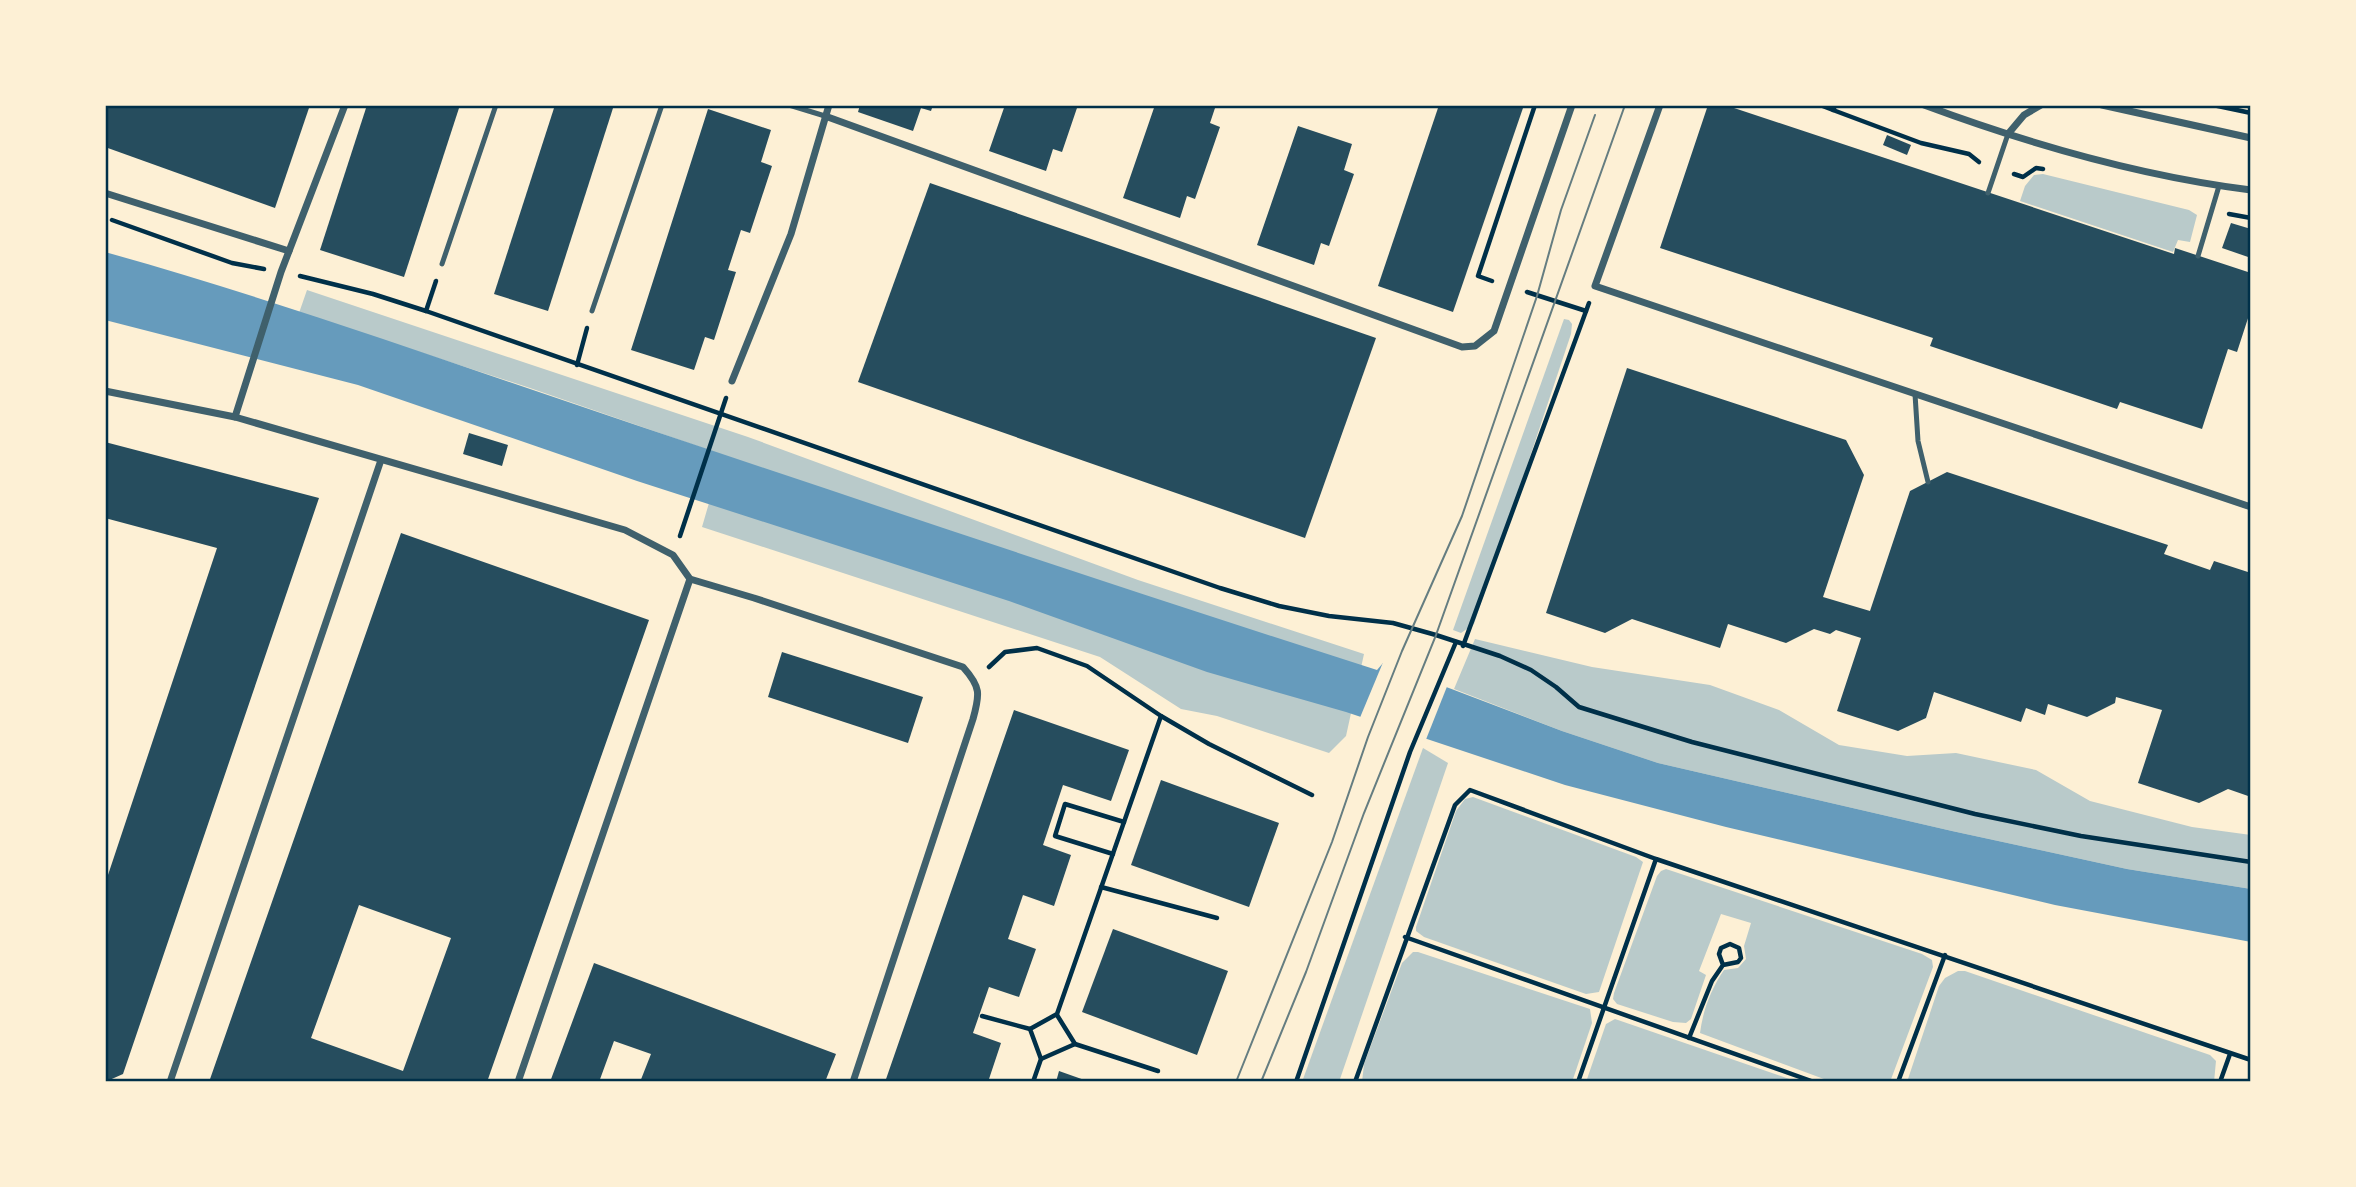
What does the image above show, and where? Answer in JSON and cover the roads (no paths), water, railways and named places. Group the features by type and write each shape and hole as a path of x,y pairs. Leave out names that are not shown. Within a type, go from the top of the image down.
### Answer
{"street":[{"path":"235,417 281,272 345,105"},
{"path":"732,381 791,234 829,105"},
{"path":"825,116 1462,347 1475,346 1494,331 1572,105"},
{"path":"1660,105 1595,286 2251,507"},
{"path":"1924,105 2008,134 2139,170 2251,190"},
{"path":"2008,134 2024,116 2041,105"},
{"path":"2102,105 2251,138"},
{"path":"105,193 289,251"},
{"path":"105,391 235,417 625,530 673,555 690,579 963,667 978,688 978,702 853,1082"},
{"path":"170,1082 381,460"},
{"path":"518,1082 690,579"}],"lane":[{"path":"442,264 496,105"},
{"path":"592,311 662,105"},
{"path":"789,105 825,116"},
{"path":"1989,193 2008,134"},
{"path":"2198,256 2219,186"},
{"path":"1915,394 1918,441 1928,482"}],"water":[{"path":"105,252 305,313 1377,670 1383,663 1562,731 1658,763 2127,869 2251,889 2251,942 2055,905 1726,827 1565,785 1346,712 1207,672 1009,601 637,481 358,385 105,320"}],"tram line":[{"path":"1261,1082 1306,972 1364,813 1436,635 1625,105"},
{"path":"1236,1082 1332,842 1368,737 1402,651 1462,516 1537,296 1561,210 1595,115"}]}
